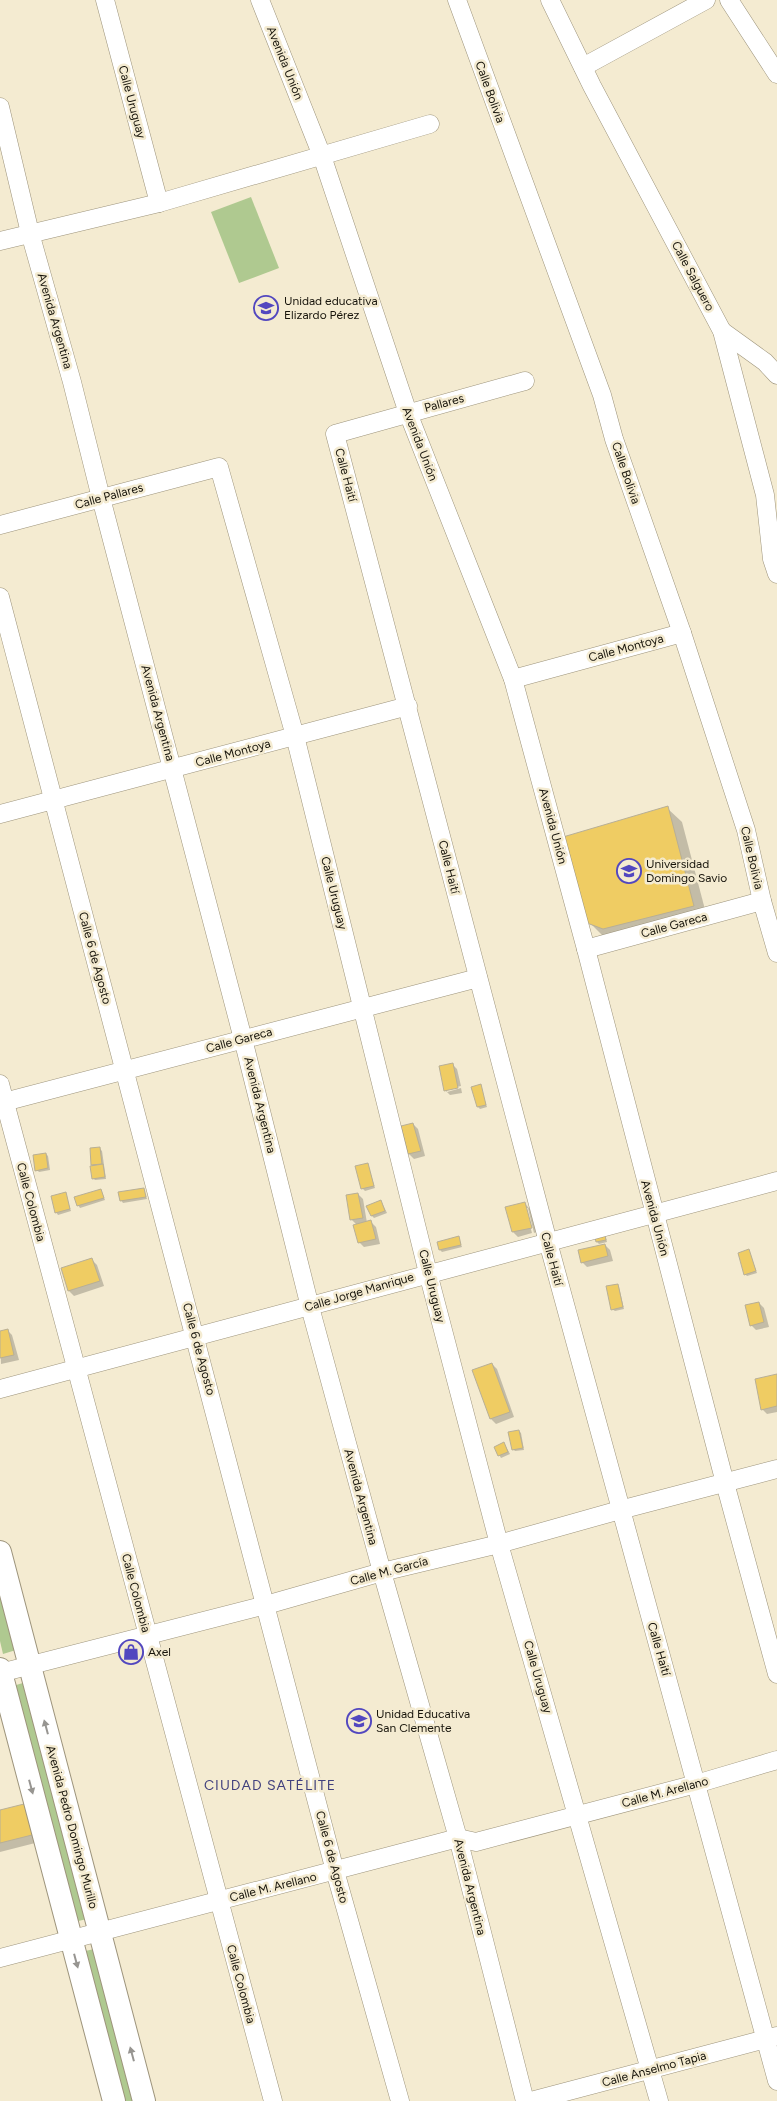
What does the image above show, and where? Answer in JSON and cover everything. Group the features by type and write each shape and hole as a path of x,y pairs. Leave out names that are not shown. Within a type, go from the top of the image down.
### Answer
{"main road":[{"name":"Avenida Pedro Domingo Murillo","path":"0,1552 144,2101"},
{"path":"0,1671 114,2101"}],"street":[{"name":"Calle Uruguay","path":"105,0 159,203"},
{"name":"Avenida Unión","path":"260,0 322,156 408,413 513,679 777,1674"},
{"name":"Calle Bolivia","path":"457,0 602,395 614,439 682,633 746,830 762,901 777,953"},
{"name":"Calle Salguero","path":"550,0 583,67 722,331 765,495 772,559 777,574"},
{"path":"583,67 706,0"},
{"path":"729,0 777,74"},
{"name":"Avenida Argentina","path":"0,107 30,233 72,382 173,769 310,1306 382,1572 458,1838 526,2101"},
{"path":"0,241 159,203 430,124"},
{"path":"722,331 765,362 777,376"},
{"name":"Pallares","path":"335,434 525,380"},
{"name":"Calle Haití","path":"335,434 620,1510 696,1784 771,2038 777,2081"},
{"name":"Calle Uruguay","path":"219,467 295,736 428,1273 499,1544 659,2101"},
{"name":"Calle Pallares","path":"0,525 219,467"},
{"name":"Calle 6 de Agosto","path":"0,597 196,1336 335,1871 400,2101"},
{"name":"Calle Montoya","path":"513,679 682,633"},
{"name":"Calle Montoya","path":"0,814 408,706"},
{"name":"Calle Gareca","path":"586,949 762,901"},
{"name":"Calle Gareca","path":"2,1102 478,978"},
{"name":"Calle Colombia","path":"0,1084 2,1102 273,2101"},
{"name":"Calle Jorge Manrique","path":"0,1389 777,1181"},
{"name":"Calle M. García","path":"0,1671 30,1666 266,1605 382,1572 499,1544 777,1469"},
{"name":"Calle M. Arellano","path":"0,1958 70,1938 458,1838 476,1842 696,1784 777,1760"},
{"name":"Calle Anselmo Tapia","path":"531,2101 771,2038"}],"green space":[{"path":"251,197 279,268 239,283 211,212"},
{"path":"0,1586 16,1650 3,1654 0,1641"},
{"path":"26,1682 87,1919 74,1922 13,1686"},
{"path":"94,1949 136,2101 122,2101 81,1952"}],"building":[{"name":"Universidad Domingo Savio","path":"668,806 694,906 603,929 587,923 563,837"},
{"path":"453,1063 458,1088 444,1091 439,1066"},
{"path":"481,1084 486,1105 477,1107 471,1087"},
{"path":"413,1123 421,1151 408,1154 401,1126"},
{"path":"100,1147 102,1164 91,1165 90,1148"},
{"path":"46,1153 48,1168 35,1171 33,1155"},
{"path":"368,1163 374,1186 361,1189 355,1166"},
{"path":"103,1164 105,1177 92,1179 90,1166"},
{"path":"144,1188 146,1197 120,1201 118,1192"},
{"path":"101,1189 104,1198 77,1206 74,1197"},
{"path":"66,1192 70,1209 55,1213 51,1196"},
{"path":"358,1193 363,1218 350,1220 346,1195"},
{"path":"381,1200 385,1211 371,1216 366,1206"},
{"path":"525,1202 532,1228 512,1232 505,1207"},
{"path":"371,1220 376,1239 358,1243 353,1225"},
{"path":"604,1231 606,1240 596,1242 594,1233"},
{"path":"459,1236 461,1245 439,1250 437,1242"},
{"path":"605,1244 608,1256 581,1263 578,1250"},
{"path":"749,1249 756,1271 744,1275 738,1253"},
{"path":"92,1258 100,1281 68,1291 61,1268"},
{"path":"618,1284 623,1307 611,1310 606,1286"},
{"path":"759,1302 764,1322 750,1326 745,1305"},
{"path":"8,1329 14,1355 0,1358 0,1331"},
{"path":"492,1363 510,1412 490,1419 472,1370"},
{"path":"777,1374 777,1406 761,1410 755,1379"},
{"path":"519,1430 523,1448 512,1450 508,1432"},
{"path":"504,1442 508,1452 498,1456 494,1447"},
{"path":"28,1803 36,1834 0,1843 0,1810"}],"place":[{"name":"Unidad educativa Elizardo Pérez","path":"266,308"},
{"name":"Universidad Domingo Savio","path":"629,871"},
{"name":"Axel","path":"131,1652"},
{"name":"Unidad Educativa San Clemente","path":"359,1721"}],"district":[{"name":"CIUDAD SATÉLITE","path":"270,1785"}]}
